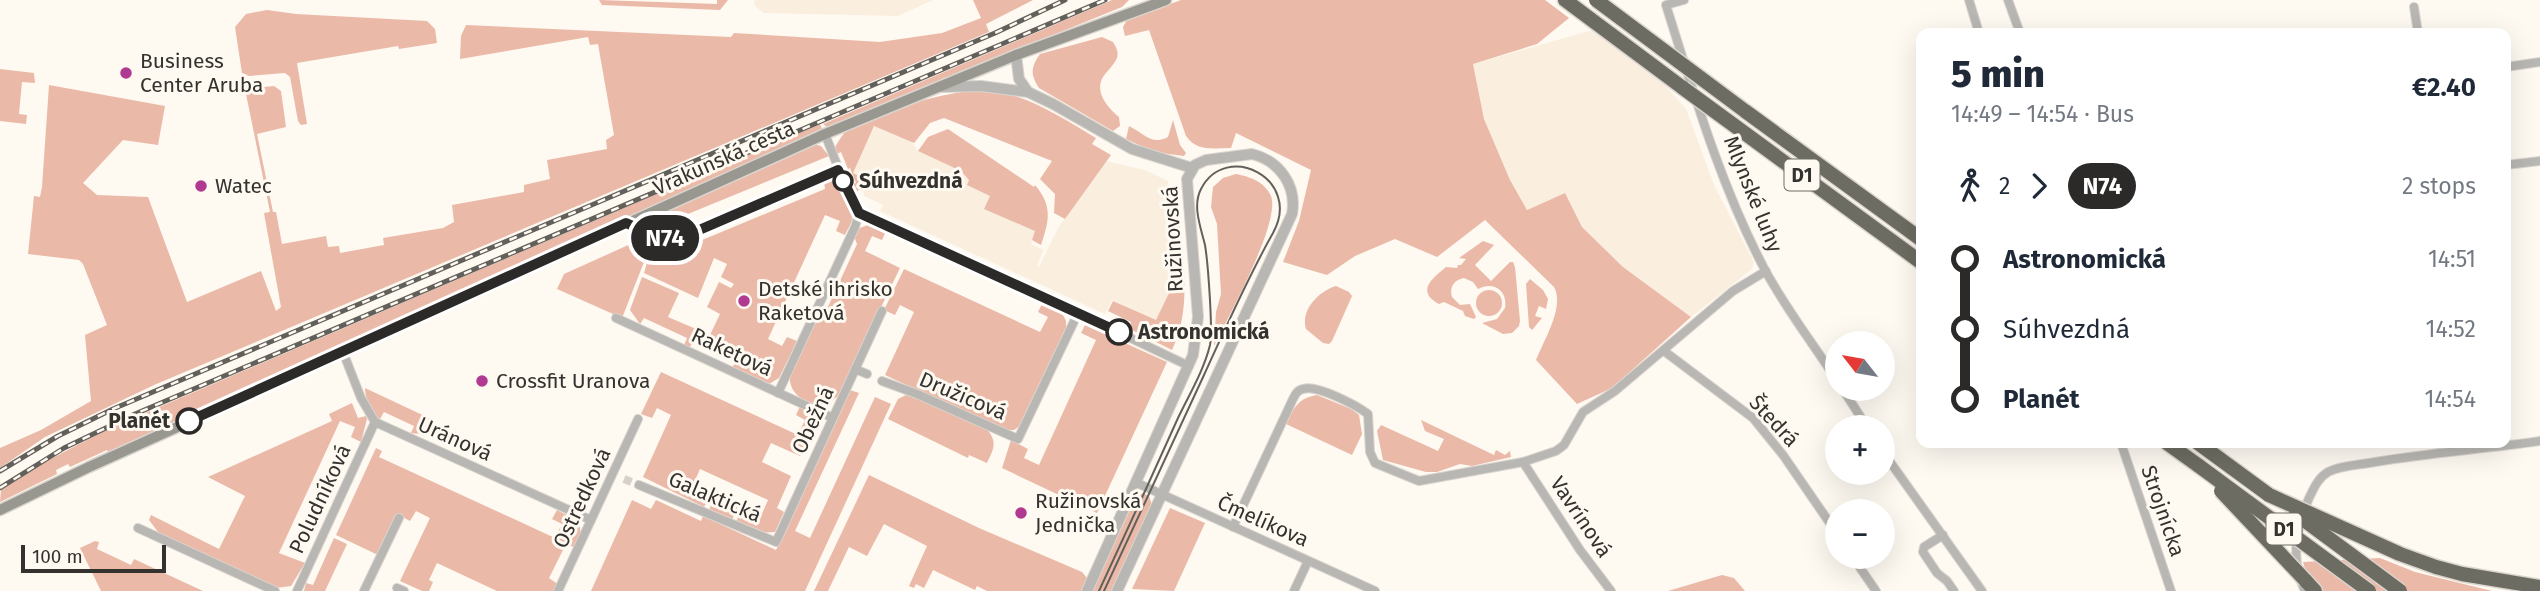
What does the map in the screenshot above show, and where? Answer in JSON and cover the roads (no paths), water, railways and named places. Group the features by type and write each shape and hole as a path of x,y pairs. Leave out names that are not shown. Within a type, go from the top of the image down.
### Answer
{"highway":[{"name":"D1","path":"1565,0 1916,259"},
{"name":"D1","path":"1596,0 1916,236"},
{"name":"D1","path":"2174,448 2369,591"},
{"name":"D1","path":"2205,448 2400,591"},
{"path":"2199,466 2315,591"},
{"path":"2269,495 2400,554 2436,567 2462,575 2540,587"}],"main road":[{"name":"Vrakunská cesta","path":"0,510 89,467 825,134 1016,55 1166,0"}],"street":[{"name":"Mlynské luhy","path":"1684,0 1666,5 1733,201 1766,271 1825,362"},
{"path":"1969,0 1977,28"},
{"path":"2008,0 2018,28"},
{"path":"2414,7 2417,28"},
{"path":"1016,55 1019,79 1027,92"},
{"path":"2511,66 2540,62"},
{"path":"939,87 981,86 1027,92 1132,149 1192,168"},
{"path":"825,134 848,193 859,213 1189,366"},
{"name":"Ružinovská","path":"1087,591 1189,366 1195,344 1198,317 1187,183 1192,168 1206,160 1252,154 1263,157 1278,168 1291,190 1293,205 1289,219 1117,591"},
{"path":"2511,165 2540,161"},
{"path":"778,393 859,213"},
{"path":"1233,527 1295,395 1307,387 1319,390 1368,414 1370,452 1376,463 1419,481 1523,462 1556,451 1564,444 1583,412 1615,391 1725,297 1766,271"},
{"name":"Obežná","path":"776,542 882,311"},
{"name":"Družicová","path":"882,381 1017,439 1078,313"},
{"name":"Raketová","path":"616,318 833,418"},
{"name":"Štedrá","path":"1664,351 1753,418 1783,455 1825,516"},
{"path":"343,352 361,398 374,422"},
{"path":"855,369 867,374"},
{"name":"Ostredková","path":"558,591 638,419"},
{"name":"Uránová","path":"374,422 591,520"},
{"name":"Poludníková","path":"297,591 374,422"},
{"path":"2511,445 2540,441"},
{"name":"Strojnícka","path":"2123,448 2171,591"},
{"path":"2452,448 2453,453"},
{"path":"2305,591 2299,579 2296,557 2299,526 2320,478 2337,469 2489,448"},
{"name":"Vavrínová","path":"1523,462 1580,550 1611,591"},
{"path":"1895,469 1982,591"},
{"path":"613,473 624,479"},
{"name":"Čmelíkova","path":"1137,483 1375,591"},
{"name":"Galaktická","path":"639,485 776,542"},
{"path":"364,591 399,517"},
{"path":"138,528 275,591"},
{"path":"1942,535 1924,547 1923,552 1937,573 1954,591"},
{"path":"1294,591 1308,561"},
{"path":"1861,569 1875,591"}],"tunnel":[{"path":"624,479 639,485"}],"tram line":[{"path":"1099,591 1200,373 1210,345 1209,281 1205,245 1198,217 1198,196 1213,175 1227,168 1243,167 1258,172 1270,182 1278,196 1280,214 1104,591"}],"railway":[{"path":"0,471 58,436 113,409 995,33 1065,0"},
{"path":"0,488 64,448 135,414 1105,0"}],"place":[{"name":"Business Center Aruba","path":"126,73"},
{"name":"Súhvezdná","path":"843,181"},
{"name":"Watec","path":"201,186"},
{"name":"Detské ihrisko Raketová","path":"744,301"},
{"name":"Astronomická","path":"1119,332"},
{"name":"Crossfit Uranova","path":"482,381"},
{"name":"Planét","path":"189,421"},
{"name":"Ružinovská Jednička","path":"1021,513"}]}
